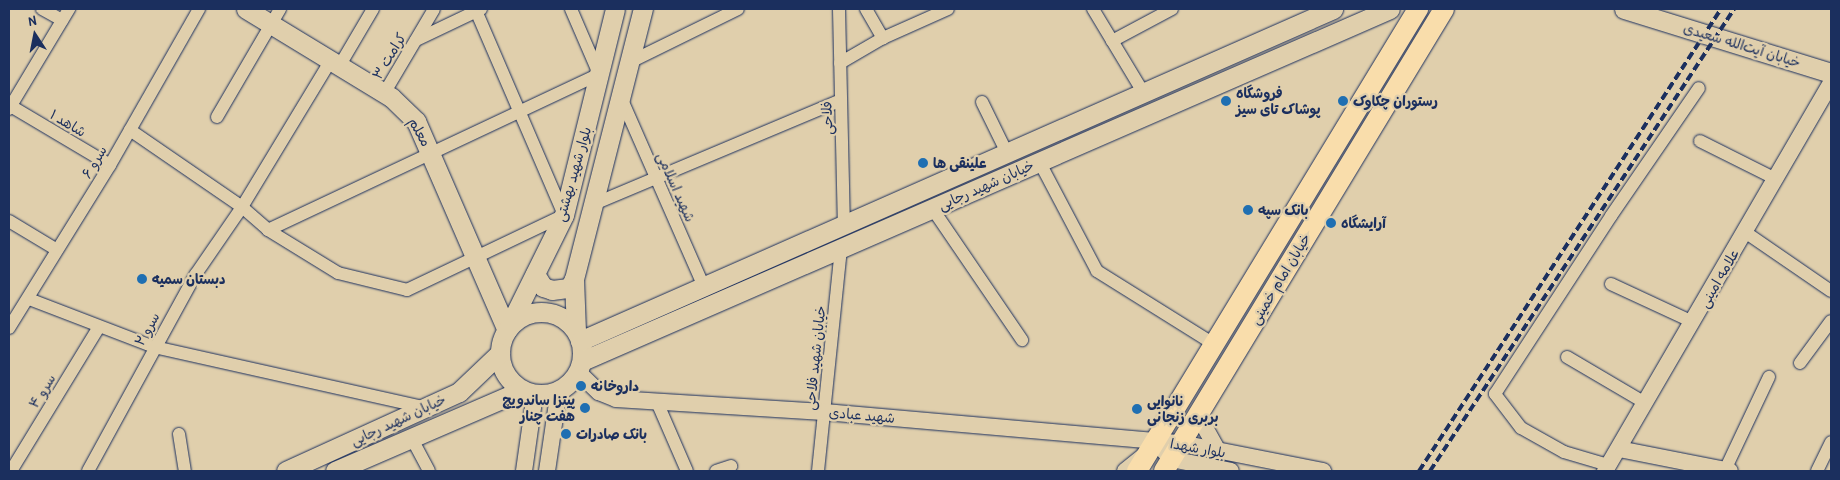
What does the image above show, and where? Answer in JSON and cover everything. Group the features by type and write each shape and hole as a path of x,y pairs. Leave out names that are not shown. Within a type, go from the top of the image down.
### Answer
{"main road":[{"name":"معلم","path":"246,9 275,16 336,63 385,92 416,121 507,330"},
{"name":"بلوار شهید بهشتی","path":"507,330 564,215 615,9"},
{"name":"بلوار شهید بهشتی","path":"578,336 574,279 622,100 643,9"},
{"name":"خیابان شهید رجایی","path":"578,336 704,288 1333,9"},
{"name":"خیابان شهید رجایی","path":"580,366 841,248 1390,9"},
{"name":"خیابان امام خمینی","path":"1137,471 1418,9"},
{"name":"خیابان امام خمینی","path":"1172,458 1444,9"},
{"name":"خیابان آیت‌الله سعیدی","path":"1624,9 1831,73"},
{"path":"1372,16 1384,14 1390,17 1398,27 1399,40"},
{"path":"1326,159 1346,170"},
{"path":"1296,209 1314,223"},
{"path":"535,274 543,287 552,290 569,288 574,279"},
{"path":"542,312 567,321 578,336 580,366 559,390 529,392 506,374 500,353 507,330 528,314 542,312"},
{"name":"خیابان شهید رجایی","path":"286,471 459,392 500,353"},
{"name":"خیابان شهید رجایی","path":"337,471 411,437 529,392"}],"street":[{"path":"42,9 62,20"},
{"path":"9,107 68,9"},
{"name":"سرو ۶","path":"9,328 110,166 199,9"},
{"name":"سرو ۲","path":"88,471 154,347 196,274 373,9"},
{"name":"کرامت ۳","path":"385,92 434,9"},
{"path":"268,230 599,74 571,9"},
{"path":"630,62 738,9"},
{"name":"فلاحی","path":"839,9 844,226"},
{"path":"866,9 883,38"},
{"path":"840,63 883,38 948,9"},
{"path":"1093,9 1144,92"},
{"path":"1112,40 1172,9"},
{"path":"130,130 242,207 268,230 338,273 407,290 564,215 479,10 416,40"},
{"path":"217,117 275,16"},
{"name":"علامه امینی","path":"1607,468 1831,84"},
{"path":"1607,468 1564,452 1521,428 1495,394 1611,216 1699,88"},
{"name":"شهید اسلامی","path":"622,100 704,288"},
{"path":"594,204 655,176 841,100"},
{"path":"982,102 1007,153"},
{"name":"شاهد ۱","path":"9,107 110,166"},
{"path":"1700,140 1776,180"},
{"path":"1039,161 1097,271 1214,344"},
{"path":"932,208 1022,340"},
{"path":"9,221 57,250"},
{"path":"1745,232 1831,291"},
{"name":"خیابان شهید فلاحی","path":"818,471 841,248"},
{"path":"1611,284 1693,322"},
{"path":"28,299 154,347 426,408"},
{"path":"1800,363 1831,321"},
{"name":"سرو ۴","path":"11,471 99,327"},
{"path":"1567,357 1645,404"},
{"name":"شهید عبادی","path":"580,366 599,392 616,399 824,412 1152,447"},
{"path":"1619,449 1719,470 1769,378"},
{"path":"547,471 559,390"},
{"path":"524,471 529,392"},
{"path":"657,402 687,471"},
{"path":"1198,415 1218,451"},
{"path":"179,434 186,471"},
{"path":"411,437 429,471"},
{"path":"1818,471 1831,442"},
{"path":"1125,471 1152,447"},
{"name":"بلوار شهدا","path":"1152,447 1172,458 1206,469 1231,471"},
{"name":"بلوار شهدا","path":"1172,458 1218,451 1323,471"},
{"path":"716,471 731,466"}],"railway":[{"path":"1419,471 1721,9"},
{"path":"1430,471 1734,9"}],"place":[{"name":"فروشگاه پوشاک تای سیز","path":"1226,101"},
{"name":"رستوران چکاوک","path":"1343,101"},
{"name":"علینقی ها","path":"923,163"},
{"name":"بانک سپه","path":"1248,210"},
{"name":"آرایشگاه","path":"1331,223"},
{"name":"دبستان سمیه","path":"142,279"},
{"name":"داروخانه","path":"581,386"},
{"name":"پیتزا ساندویچ هفت چنار","path":"585,408"},
{"name":"نانوایی بربری زنجانی","path":"1137,409"},
{"name":"بانک صادرات","path":"566,434"}]}
